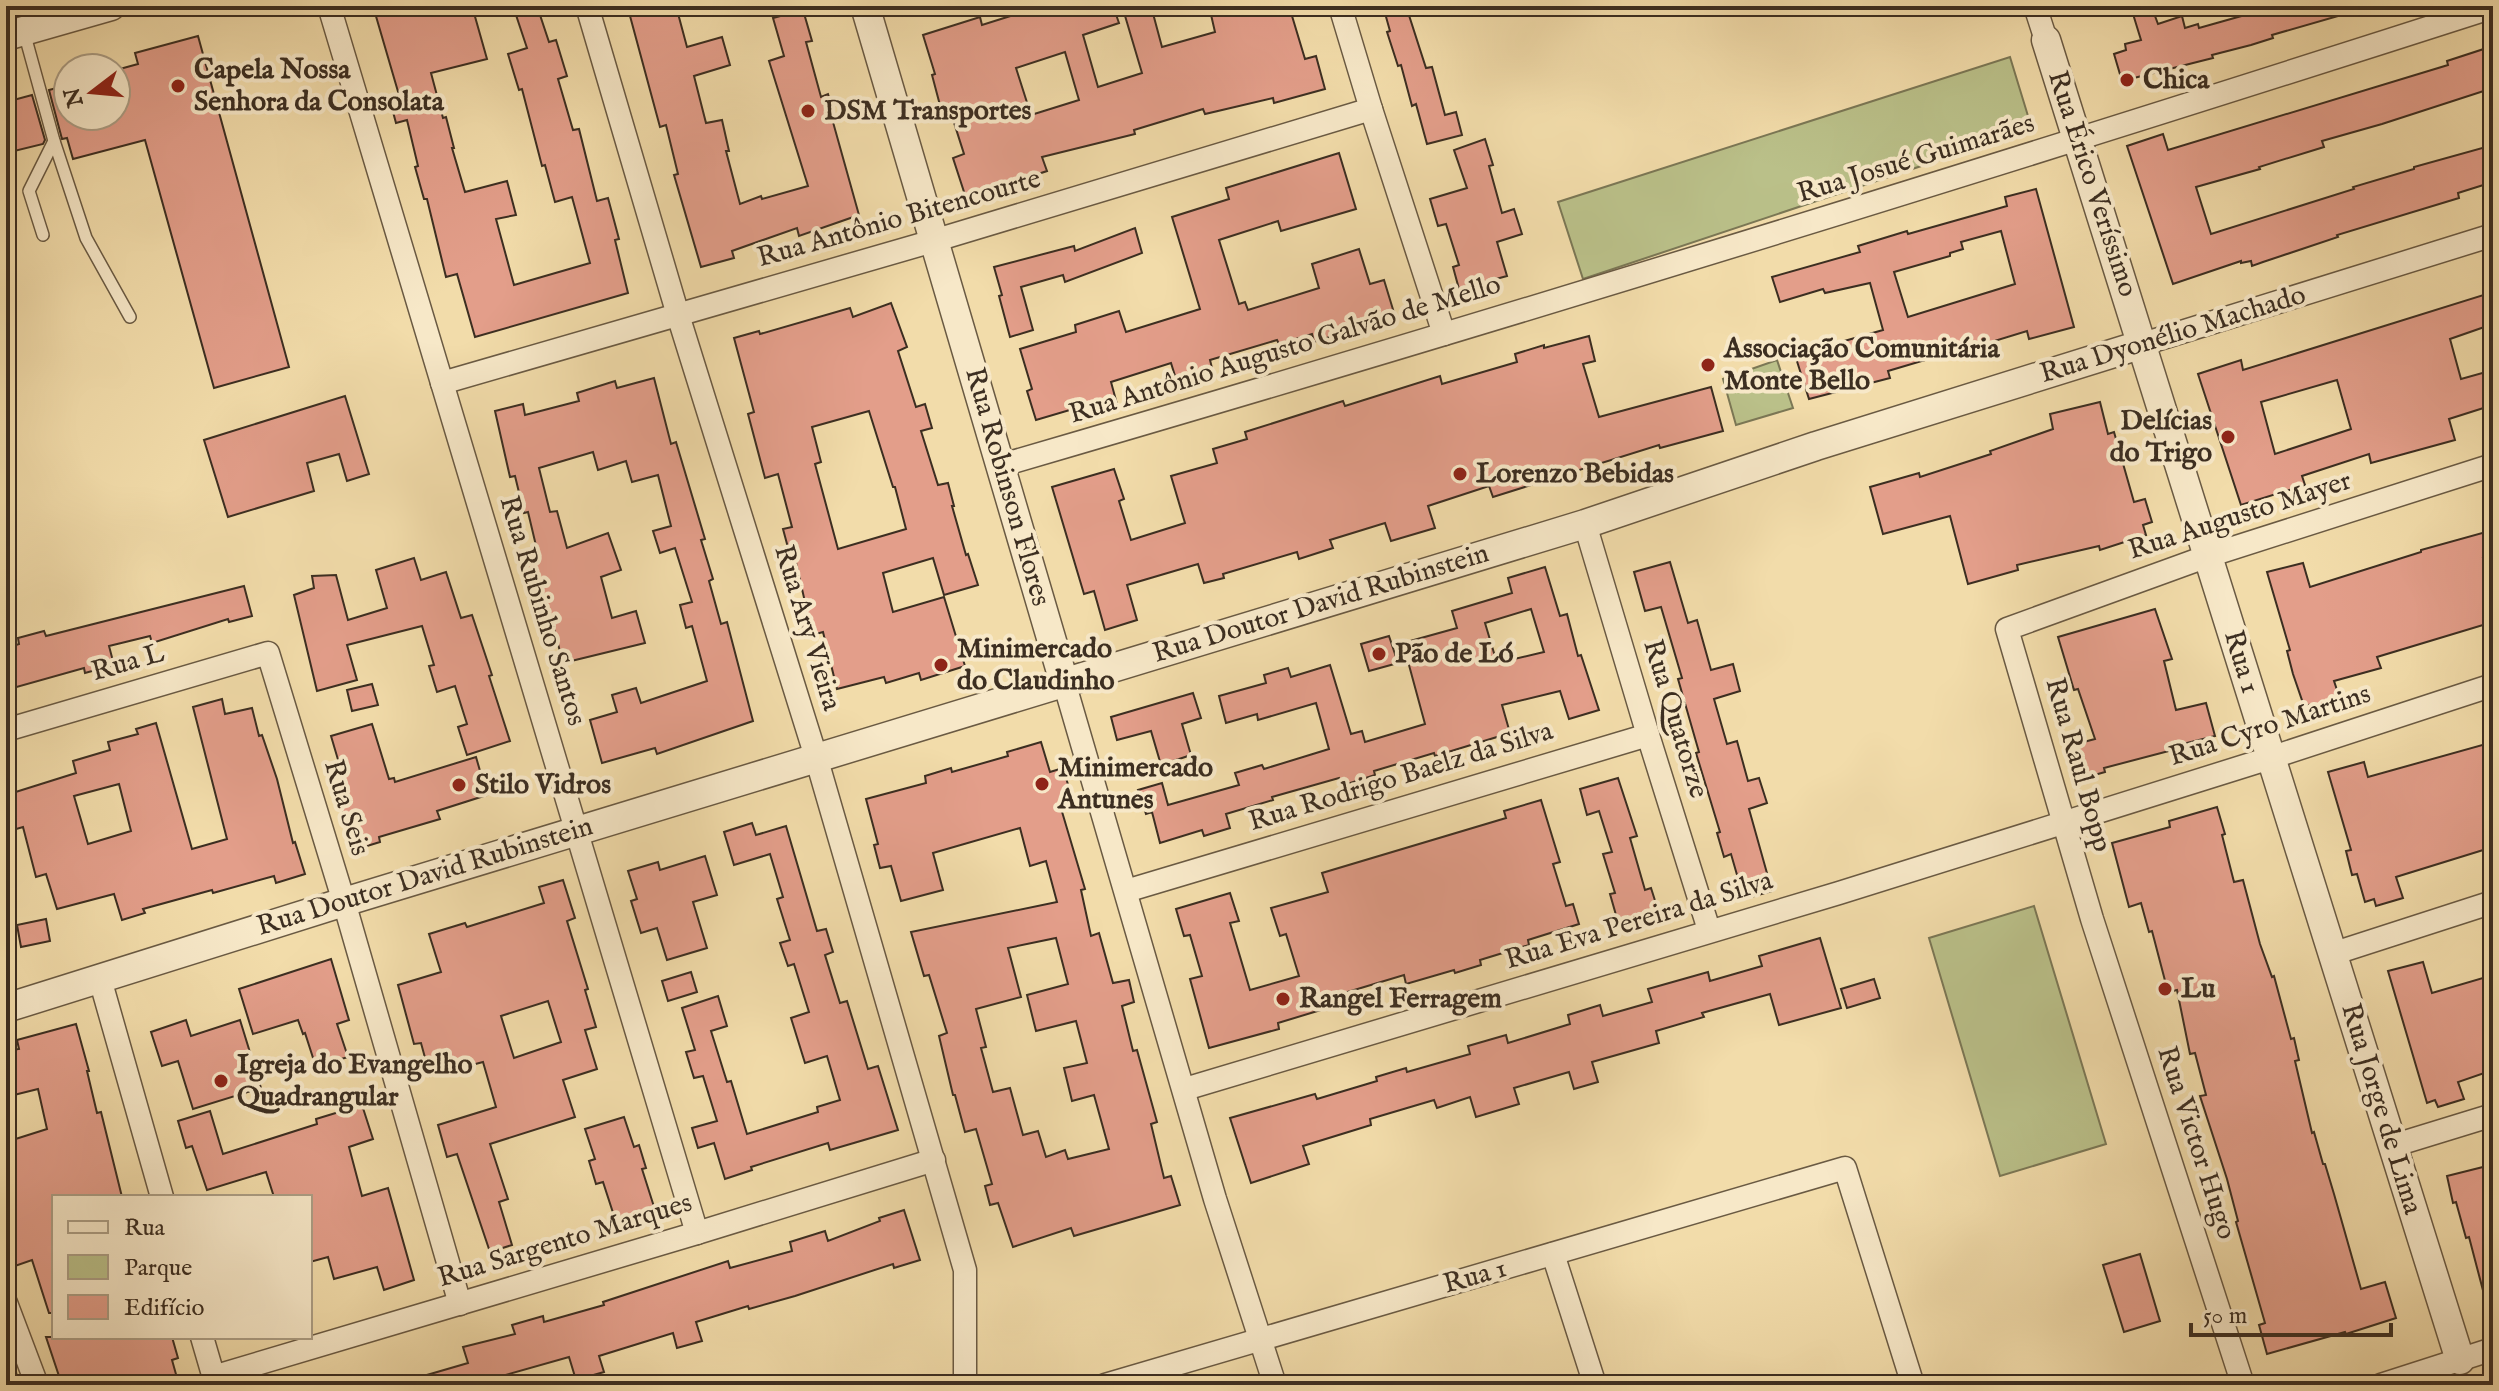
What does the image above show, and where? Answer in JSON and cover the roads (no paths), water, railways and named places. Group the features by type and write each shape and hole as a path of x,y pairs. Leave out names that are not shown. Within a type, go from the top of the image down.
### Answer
{"street":[{"path":"15,34 69,12 111,6"},
{"name":"Rua Rubinho Santos","path":"329,6 697,1233"},
{"name":"Rua Ary Vieira","path":"587,6 678,315 816,757 965,1270 965,1385"},
{"name":"Rua Robinson Flores","path":"866,6 1215,1199 1275,1385"},
{"path":"1340,6 1444,334"},
{"path":"2035,6 2046,40"},
{"name":"Rua Josué Guimarães","path":"1585,293 2493,7"},
{"name":"Rua Érico Veríssimo","path":"2046,40 2180,466"},
{"name":"Rua Antônio Bitencourte","path":"442,383 933,241 1371,109"},
{"name":"Rua Dyonélio Machado","path":"1671,495 1816,446 2493,235"},
{"name":"Rua Antônio Augusto Galvão de Mello","path":"1002,465 1585,293"},
{"name":"Rua Augusto Mayer","path":"2007,629 2208,556 2493,465"},
{"name":"Rua 1","path":"2180,466 2303,858"},
{"name":"Rua Doutor David Rubinstein","path":"6,1008 1671,495"},
{"name":"Rua Quatorze","path":"1585,524 1709,930"},
{"name":"Rua Raul Bopp","path":"2007,629 2092,919"},
{"name":"Rua L","path":"6,730 268,653"},
{"name":"Rua Seis","path":"268,653 344,902 460,1304"},
{"name":"Rua Cyro Martins","path":"2064,822 2493,685"},
{"name":"Rua Rodrigo Baelz da Silva","path":"1126,891 1648,735"},
{"name":"Rua Eva Pereira da Silva","path":"1185,1089 1839,893 2064,822"},
{"name":"Rua Jorge de Lima","path":"2303,858 2460,1360"},
{"path":"2332,954 2493,902"},
{"name":"Rua Victor Hugo","path":"2092,919 2243,1385"},
{"path":"100,979 161,1195"},
{"path":"2392,1146 2493,1115"},
{"name":"Rua Sargento Marques","path":"214,1381 934,1160"},
{"name":"Rua 1","path":"1105,1385 1845,1168 1913,1385"},
{"path":"1553,1254 1595,1385"},
{"path":"6,1303 37,1385"},
{"path":"203,1339 214,1381"},
{"path":"2381,1385 2493,1349"}],"lane":[{"path":"15,34 86,238 130,317"},
{"path":"43,235 29,191 54,141"}],"place":[{"name":"Chica","path":"2127,80"},
{"name":"Capela Nossa Senhora da Consolata","path":"178,86"},
{"name":"DSM Transportes","path":"808,111"},
{"name":"Associação Comunitária Monte Bello","path":"1708,365"},
{"name":"Delícias do Trigo","path":"2228,437"},
{"name":"Lorenzo Bebidas","path":"1460,474"},
{"name":"Pão de Ló","path":"1379,654"},
{"name":"Minimercado do Claudinho","path":"941,665"},
{"name":"Minimercado Antunes","path":"1042,784"},
{"name":"Stilo Vidros","path":"459,785"},
{"name":"Lu","path":"2165,989"},
{"name":"Rangel Ferragem","path":"1283,999"},
{"name":"Igreja do Evangelho Quadrangular","path":"221,1081"}]}
